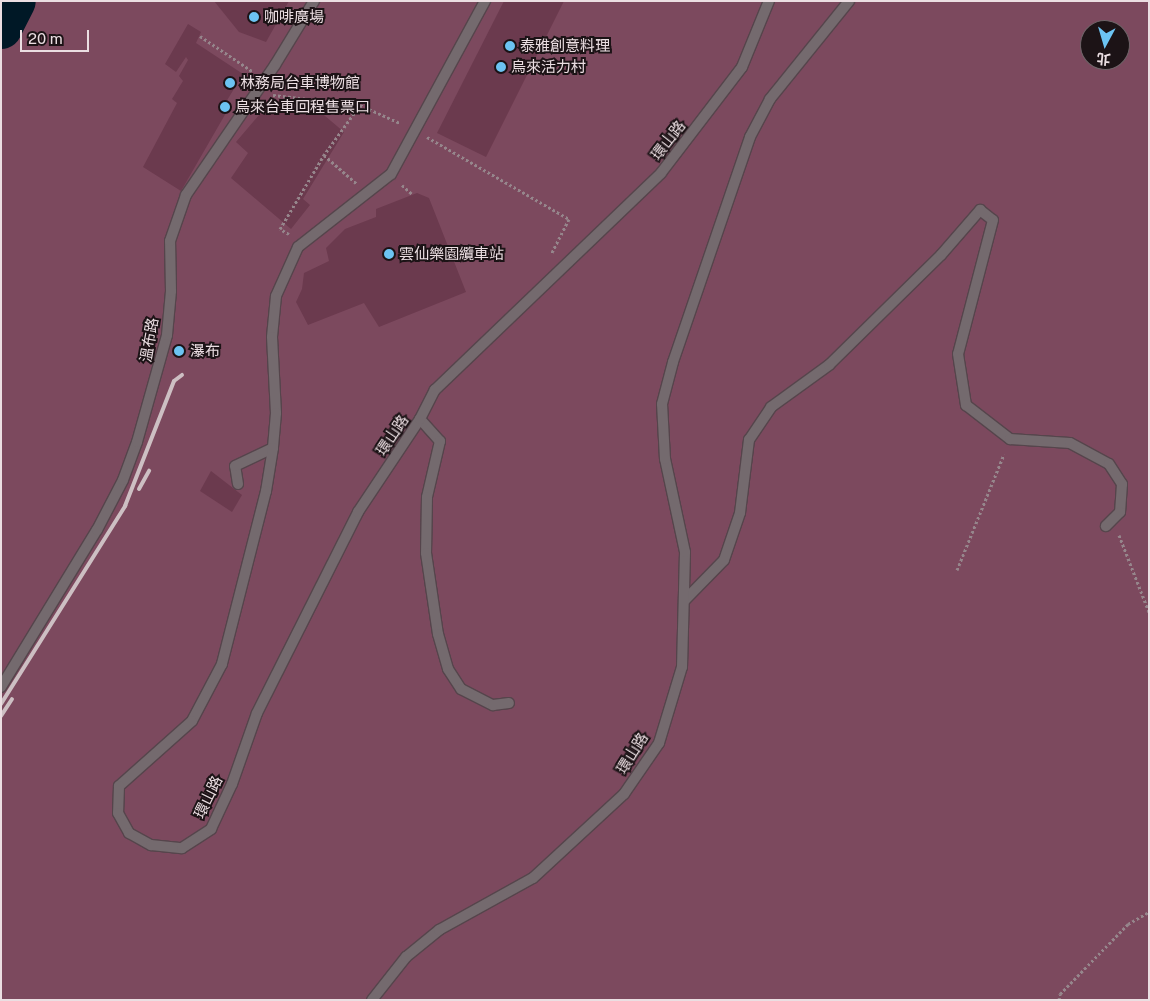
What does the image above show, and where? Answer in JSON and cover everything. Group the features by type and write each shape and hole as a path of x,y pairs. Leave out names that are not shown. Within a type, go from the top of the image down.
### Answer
{"street":[{"name":"溫布路","path":"1,687 97,530 123,480 162,360 171,290 170,241 176,218 202,167 265,79 314,1"},
{"name":"環山路","path":"485,1 391,174 298,247 276,296 272,337 276,413 273,448 266,491 222,664 192,721 119,786 118,813 130,832 151,845 182,848 211,829 232,784 257,713 358,512 420,419 435,390 661,173 742,67 769,1"},
{"name":"環山路","path":"372,1000 406,957 439,930 533,878 624,794 659,742 682,667 685,552 665,460 662,404 673,362 750,137 770,99 849,1"},
{"path":"684,601 724,560 740,513 749,440 771,407 829,365 941,255 980,210 993,220 958,354 966,405 1010,440 1070,443 1109,464 1122,484 1120,512 1106,526"},
{"path":"420,419 440,441 427,497 426,553 438,634 448,669 461,689 493,705 509,703"},
{"path":"238,484 235,466 273,448"}],"path":[{"path":"200,36 265,79"},
{"path":"255,93 360,105 416,131 569,219 548,264 556,275"},
{"path":"304,242 280,228 324,155 360,105"},
{"path":"324,155 366,192"},
{"path":"957,570 1010,440"},
{"path":"1106,526 1122,538 1125,557 1134,572 1149,612"},
{"path":"1059,1000 1060,994 1128,924 1149,912"}],"shaded area":[{"path":"1,1 1149,1 1149,1000 1,1000"}],"building":[{"name":"咖啡廣場","path":"214,1 289,1 266,42 239,32"},
{"name":"烏來活力村","path":"504,1 564,1 486,157 437,133"},
{"path":"188,24 201,32 196,43 243,74 226,102 230,106 181,191 143,167 177,103 172,99 183,81 179,76 188,60 186,57 176,72 165,64"},
{"path":"295,103 304,111 312,105 344,132 303,199 310,205 291,229 231,178 248,153 236,142 265,108 290,108"},
{"name":"雲仙樂園纜車站","path":"417,193 429,198 466,292 379,327 364,303 308,325 296,302 302,289 304,273 329,261 326,248 345,229 376,217 376,209"},
{"path":"211,471 242,495 232,512 200,491"}],"waterway":[{"path":"1,28 15,1"}],"railway":[{"path":"1,704 125,506 174,381 182,375"},
{"path":"139,489 149,471"},
{"path":"1,716 12,699"}],"place":[{"name":"咖啡廣場","path":"254,17"},
{"name":"泰雅創意料理","path":"510,46"},
{"name":"烏來活力村","path":"501,67"},
{"name":"林務局台車博物館","path":"230,83"},
{"name":"烏來台車回程售票口","path":"225,107"},
{"name":"雲仙樂園纜車站","path":"389,254"},
{"name":"瀑布","path":"179,351"}]}
